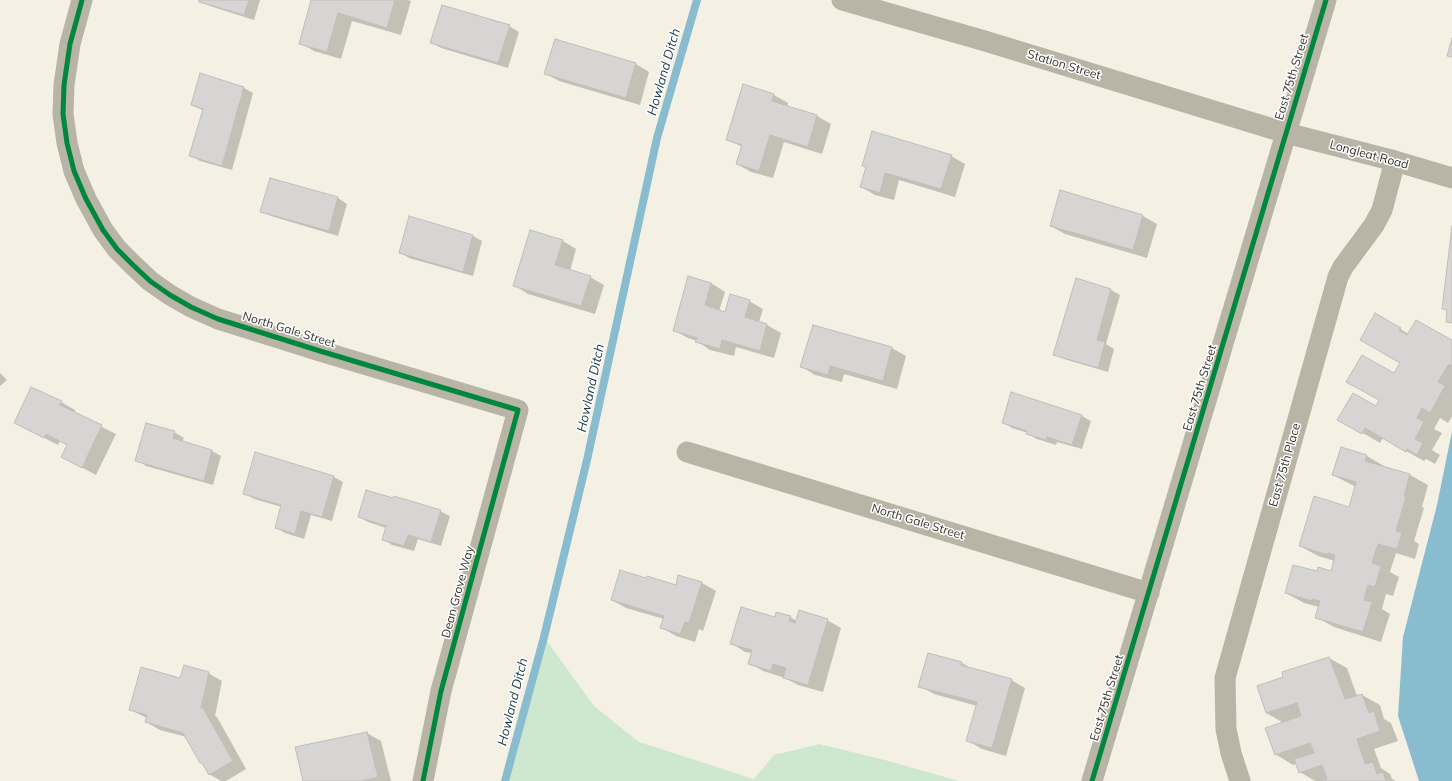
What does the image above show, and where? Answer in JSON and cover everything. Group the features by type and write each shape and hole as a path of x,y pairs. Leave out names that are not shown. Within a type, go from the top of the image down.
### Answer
{"street":[{"name":"North Gale Street","path":"82,0 70,44 64,85 63,114 67,143 74,172 103,230 117,249 133,265 160,288 191,307 207,314 320,351 518,410"},
{"name":"Station Street","path":"842,0 985,41 1286,133"},
{"name":"East 75th Street","path":"1092,781 1326,0"},
{"name":"Longleat Road","path":"1286,133 1395,161 1452,178"},
{"name":"East 75th Place","path":"1240,781 1231,753 1226,728 1225,678 1338,277 1343,267 1374,225 1382,210 1395,161"},
{"name":"Dean Grove Way","path":"423,781 441,691 518,410"},
{"name":"North Gale Street","path":"687,452 1149,593"}],"green space":[{"path":"544,637 594,706 639,742 754,779 774,755 819,744 885,760 959,781 505,781"}],"water":[{"path":"1452,431 1452,781 1419,781 1398,716 1403,637 1437,505"}],"building":[{"path":"199,0 249,0 244,15 199,2"},
{"path":"311,0 395,0 387,28 338,13 327,52 299,44"},
{"path":"442,5 510,25 498,63 430,43"},
{"path":"1452,38 1452,57 1447,56"},
{"path":"555,39 636,63 626,98 544,74"},
{"path":"200,73 244,87 222,166 189,156 203,109 191,105"},
{"path":"743,84 774,94 772,101 817,115 808,147 770,135 759,171 736,164 742,145 726,140"},
{"path":"872,131 952,155 941,189 885,173 880,193 860,187 866,167 862,166"},
{"path":"270,178 338,197 329,231 260,212"},
{"path":"1060,190 1143,215 1133,250 1050,226"},
{"path":"409,216 473,235 463,272 399,253"},
{"path":"1452,226 1452,323 1446,322 1447,310 1442,309"},
{"path":"530,230 563,240 555,265 591,276 581,306 513,286"},
{"path":"688,276 711,283 705,305 725,312 730,294 750,300 745,317 767,324 760,351 722,340 720,349 695,342 697,338 673,331"},
{"path":"1076,278 1111,289 1097,340 1105,342 1098,368 1053,355"},
{"path":"1375,313 1401,328 1399,330 1407,335 1416,320 1452,340 1452,366 1449,364 1438,382 1445,386 1430,413 1422,408 1417,418 1424,422 1415,439 1423,443 1417,455 1407,449 1406,452 1365,428 1362,434 1337,420 1353,393 1376,406 1379,400 1346,382 1362,355 1394,373 1400,363 1360,340"},
{"path":"813,325 892,347 883,381 830,366 828,375 800,367"},
{"path":"31,387 62,401 60,405 102,425 82,468 61,457 67,445 46,434 44,438 14,423"},
{"path":"1011,392 1082,415 1072,445 1047,437 1046,440 1026,434 1027,431 1002,423"},
{"path":"146,423 175,431 173,438 212,450 204,481 135,461"},
{"path":"1341,447 1367,455 1365,461 1410,474 1404,496 1406,497 1396,531 1402,533 1397,549 1378,544 1372,563 1381,566 1375,587 1368,585 1364,600 1372,602 1363,632 1315,618 1320,601 1312,599 1312,601 1285,593 1293,565 1317,571 1318,567 1331,571 1335,555 1328,553 1328,555 1299,546 1314,496 1349,507 1356,482 1332,475"},
{"path":"255,452 334,476 322,517 301,511 295,534 275,528 281,505 243,494"},
{"path":"366,490 393,498 394,496 441,510 431,542 408,535 404,546 382,540 386,526 358,517"},
{"path":"620,570 676,585 678,575 702,582 689,623 685,622 680,634 660,628 664,616 611,600"},
{"path":"741,607 775,617 776,612 791,616 789,621 795,623 799,610 828,619 808,685 783,678 786,668 773,664 771,671 748,664 752,650 730,644"},
{"path":"928,653 962,662 961,665 1012,679 992,748 966,741 977,702 918,687"},
{"path":"1329,657 1345,699 1362,694 1369,713 1374,711 1380,731 1357,739 1365,764 1373,762 1377,774 1383,772 1386,781 1320,781 1327,779 1322,765 1299,773 1294,759 1314,753 1310,743 1275,755 1265,728 1301,716 1297,703 1266,713 1257,686 1283,677 1282,672"},
{"path":"184,665 209,672 201,708 203,708 233,761 209,775 202,763 200,763 183,733 145,722 147,715 129,710 141,667 180,678"},
{"path":"367,732 378,777 362,781 303,781 295,747"}],"waterway":[{"name":"Howland Ditch","path":"505,781 544,637 587,460 657,138 697,0"}],"cycle path":[{"path":"82,0 70,44 64,85 63,114 67,143 74,171 86,199 103,230 117,249 150,281 191,307 218,319 518,410 441,691 423,781"},
{"path":"1092,781 1326,0"}]}
